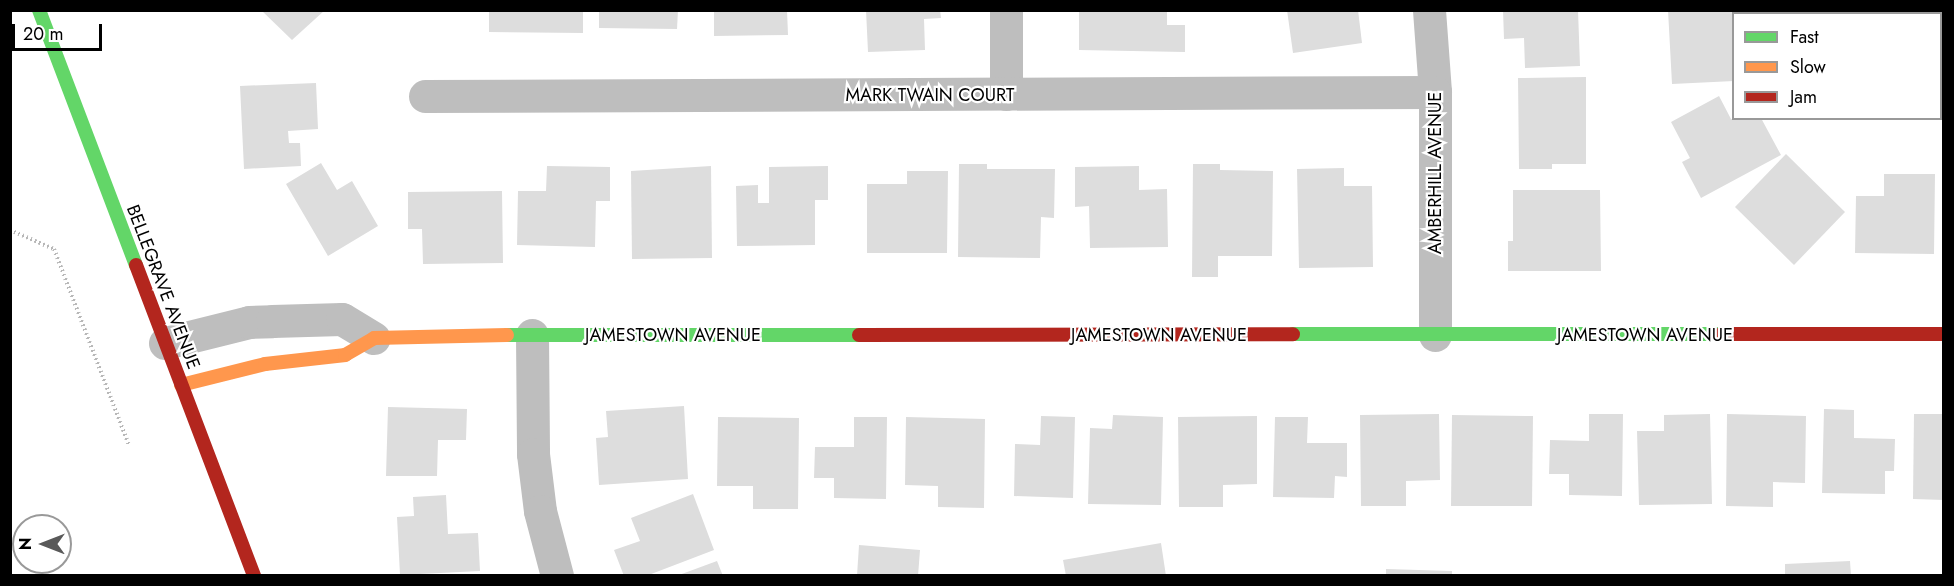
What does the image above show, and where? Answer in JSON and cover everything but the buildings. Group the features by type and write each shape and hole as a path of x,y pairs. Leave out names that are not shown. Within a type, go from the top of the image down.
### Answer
{"street":[{"name":"BELLEGRAVE AVENUE","path":"39,10 254,576"},
{"path":"1006,10 1006,94"},
{"name":"AMBERHILL AVENUE","path":"1429,10 1435,92 1435,335"},
{"name":"MARK TWAIN COURT","path":"425,96 1435,92"},
{"path":"165,343 249,322 295,320 342,319 374,338"},
{"name":"JAMESTOWN AVENUE","path":"182,385 265,364 345,355 374,338 532,335 1944,334"},
{"path":"532,335 533,454 540,511 556,576"}],"path":[{"path":"10,230 54,249 129,445"}],"traffic: fast":[{"path":"39,10 136,265"},
{"path":"1293,334 1721,334"},
{"path":"507,335 859,335"}],"traffic: slow":[{"path":"181,385 265,364 345,355 374,338 507,335"}],"traffic: jam":[{"path":"136,265 254,576"},
{"path":"859,335 1293,334"},
{"path":"1721,334 1944,334"}]}
